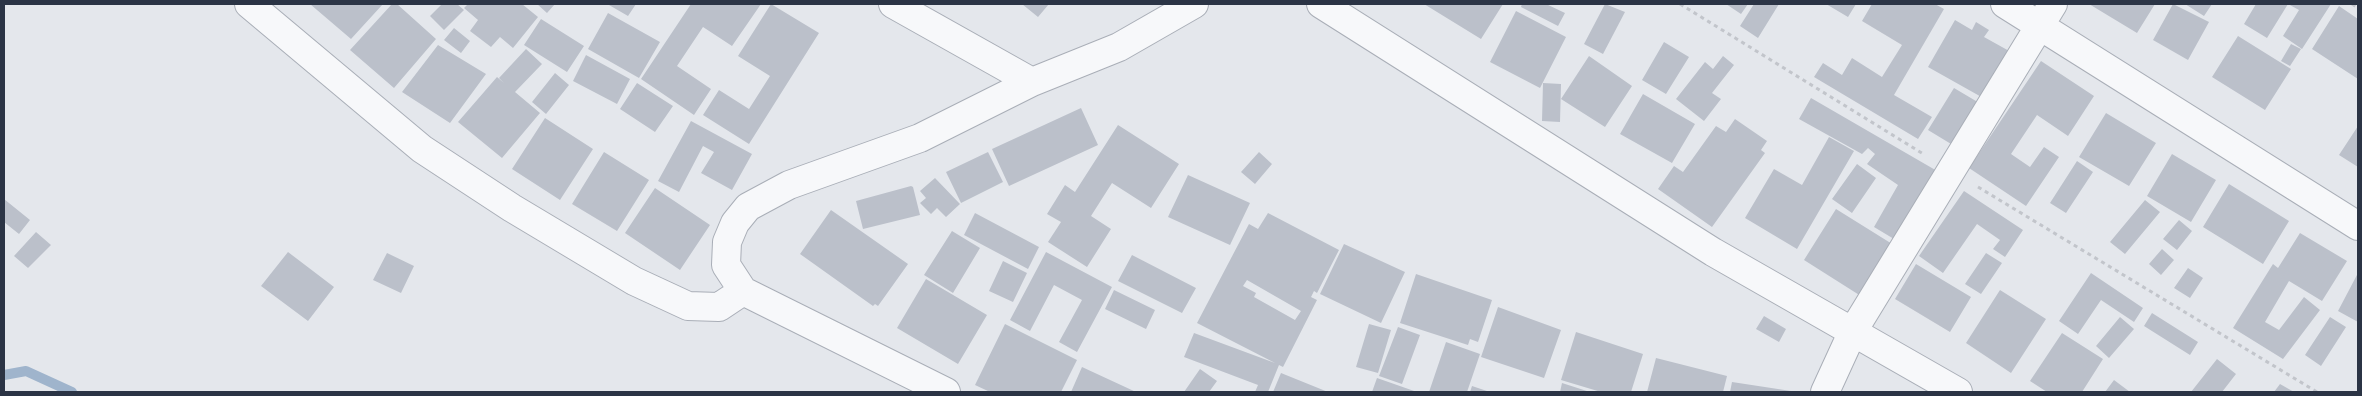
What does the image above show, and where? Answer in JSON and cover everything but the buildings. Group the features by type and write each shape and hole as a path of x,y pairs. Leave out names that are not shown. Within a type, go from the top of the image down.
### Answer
{"street":[{"path":"249,4 422,148 512,208 634,281 688,306 719,307 743,291"},
{"path":"893,4 1032,82"},
{"path":"946,392 743,291 726,264 727,242 735,223 748,207 790,185 920,138 1032,82 1119,47 1194,4"},
{"path":"1321,4 1712,252 1958,392"},
{"path":"2006,4 2046,15 2358,226"},
{"path":"1825,392 1853,331 2046,15"}],"path":[{"path":"1680,4 1950,171 2317,392"},
{"path":"2352,4 2358,8"}],"waterway":[{"path":"4,375 26,371 72,392"}]}
